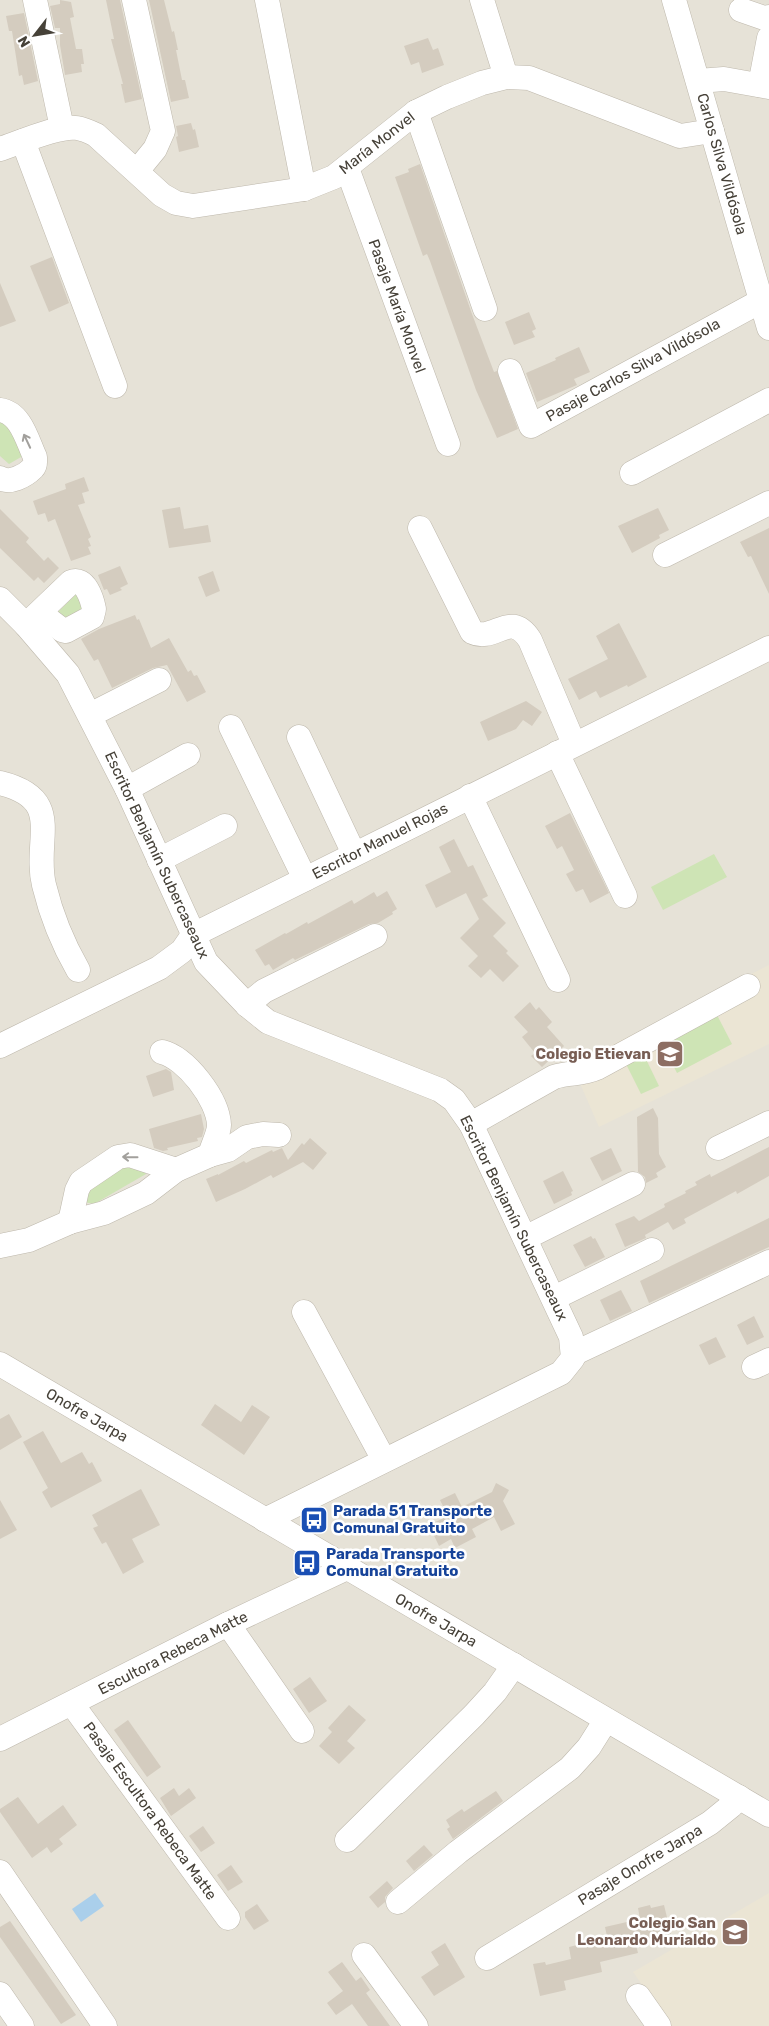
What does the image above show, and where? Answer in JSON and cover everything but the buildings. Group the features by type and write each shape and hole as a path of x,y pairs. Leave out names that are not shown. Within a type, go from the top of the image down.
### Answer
{"street":[{"path":"35,0 62,128"},
{"path":"134,0 163,131 155,149 137,171"},
{"path":"267,0 304,189"},
{"path":"482,0 506,77"},
{"name":"Carlos Silva Vildósola","path":"674,0 769,328"},
{"path":"741,10 764,18 769,17"},
{"path":"698,81 724,79 764,86 769,38"},
{"name":"María Monvel","path":"0,149 62,128 77,128 96,135 162,195 183,205 204,205 304,189 334,177 347,168 369,147 416,112 482,83 506,77 529,78 680,136 712,131"},
{"path":"416,112 485,308"},
{"path":"23,141 115,386"},
{"name":"Pasaje María Monvel","path":"347,168 448,444"},
{"name":"Pasaje Carlos Silva Vildósola","path":"510,371 531,426 761,301"},
{"path":"632,473 769,400"},
{"path":"0,410 9,411 16,417 36,463 33,468 14,480 0,478"},
{"path":"665,555 769,503"},
{"path":"420,528 472,632 486,635 506,626 518,627 524,631 530,640 566,748 625,896"},
{"name":"Escritor Benjamín Subercaseaux","path":"0,598 33,619 68,674 127,789 206,962 247,1005 276,1026 440,1090 454,1100 471,1124 554,1298 571,1337 573,1356"},
{"name":"Escritor Manuel Rojas","path":"0,1046 159,968 182,950 193,935 769,648"},
{"path":"90,715 159,680"},
{"path":"231,727 305,879"},
{"path":"299,737 354,854"},
{"path":"127,789 188,755"},
{"path":"0,783 24,790 40,807 44,823 44,883 68,953 78,970"},
{"path":"470,796 558,980"},
{"path":"159,860 225,826"},
{"path":"247,1005 264,991 374,936"},
{"path":"471,1124 554,1077 568,1073 584,1074 597,1068 748,986"},
{"path":"162,1052 172,1054 182,1061 196,1077 213,1105 219,1126 210,1155"},
{"path":"718,1148 769,1123"},
{"path":"219,1126 247,1137"},
{"path":"0,1246 29,1240 70,1222 104,1213 146,1193 176,1170 210,1155 228,1150 247,1137 279,1134"},
{"path":"70,1222 77,1190 81,1182 118,1157 130,1155 176,1170"},
{"path":"525,1238 633,1184"},
{"path":"554,1298 652,1250"},
{"path":"265,1520 561,1372 573,1356 769,1262"},
{"path":"304,1312 384,1460"},
{"name":"Onofre Jarpa","path":"7,1375 265,1520 769,1815"},
{"name":"Escultora Rebeca Matte","path":"0,1739 228,1624 347,1568"},
{"path":"228,1624 302,1730"},
{"path":"347,1840 474,1716 496,1692 514,1665"},
{"name":"Pasaje Escultora Rebeca Matte","path":"72,1704 228,1918"},
{"path":"398,1902 458,1852 570,1768 589,1747 606,1720"},
{"name":"Pasaje Onofre Jarpa","path":"487,1958 710,1823 732,1806 739,1797"},
{"path":"0,1872 105,2026"},
{"path":"364,1955 416,2026"},
{"path":"0,1994 22,2026"},
{"path":"638,1996 659,2026"}],"shaded area":[{"path":"0,0 769,0 769,2026 0,2026"},
{"name":"Colegio Etievan","path":"769,965 769,1044 599,1127 572,1065"},
{"name":"Colegio San Leonardo Murialdo","path":"769,1893 769,2026 671,2026 633,1972"}],"green space":[{"path":"13,414 28,453 9,464 0,456 0,419"},
{"path":"77,593 85,610 63,623 56,614"},
{"path":"714,854 727,877 663,910 651,887"},
{"path":"717,1015 732,1044 677,1073 662,1044"},
{"path":"644,1055 659,1086 641,1094 626,1064"},
{"path":"138,1159 146,1174 94,1204 84,1202 87,1188"}],"water":[{"path":"95,1893 104,1906 81,1922 72,1909"}],"place":[{"name":"Colegio Etievan","path":"670,1054"},
{"name":"Parada 51 Transporte Comunal Gratuito","path":"314,1520"},
{"name":"Parada Transporte Comunal Gratuito","path":"307,1563"},
{"name":"Colegio San Leonardo Murialdo","path":"735,1932"}]}
